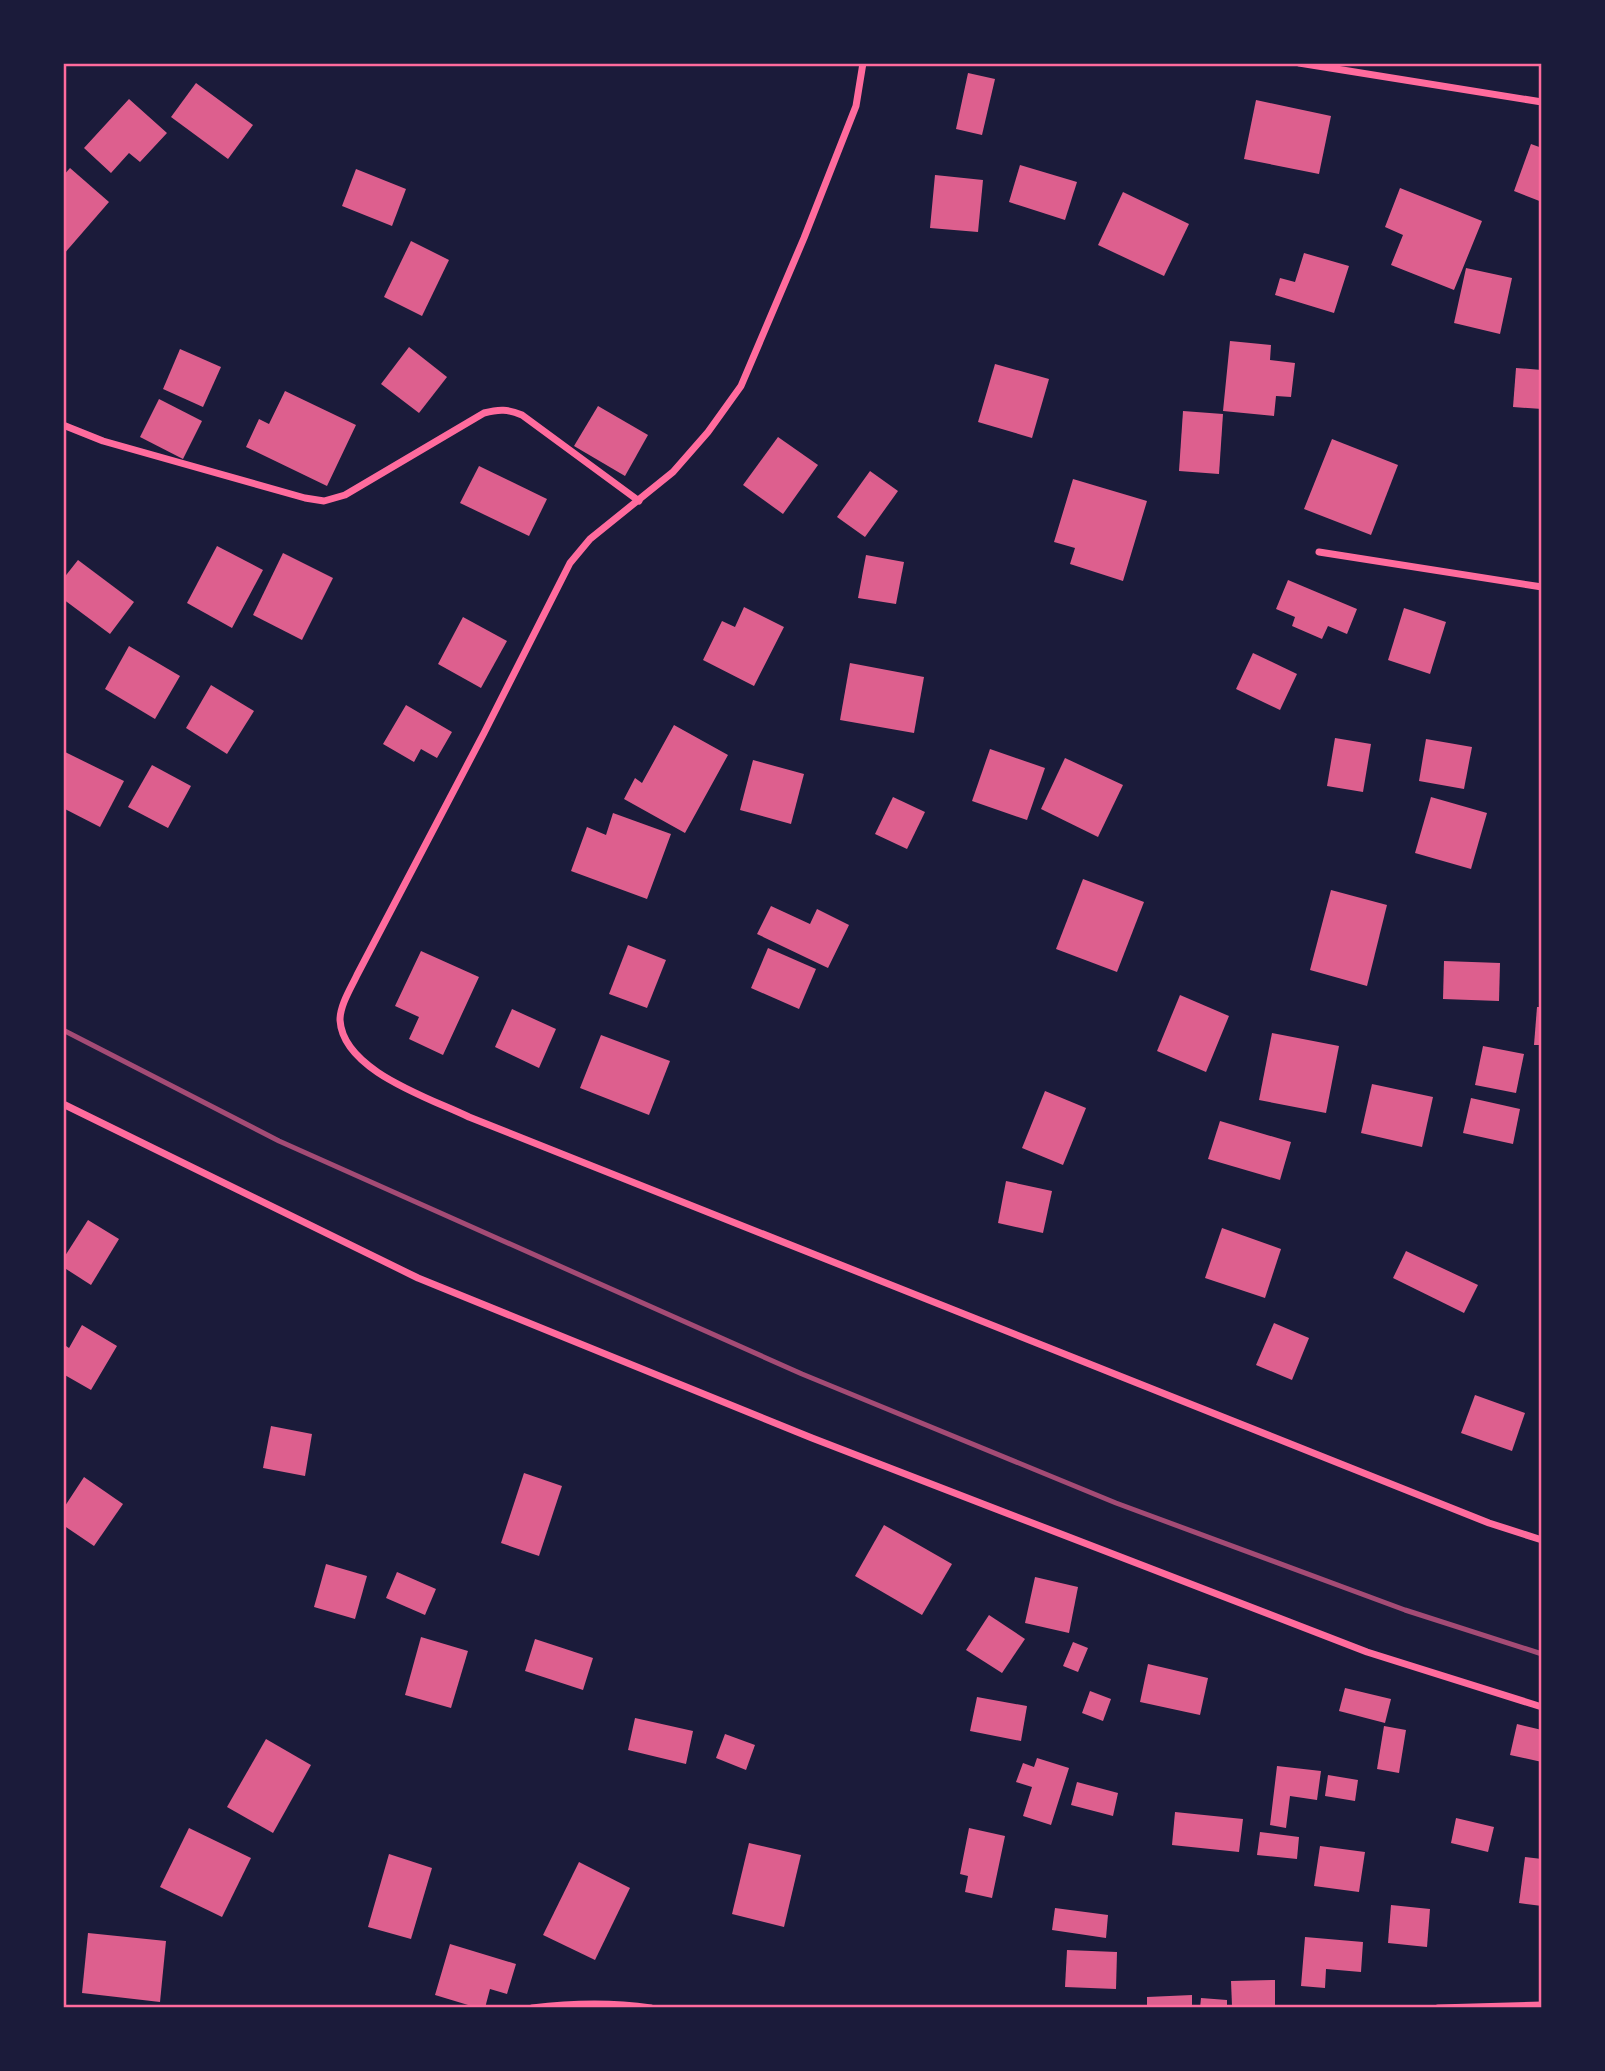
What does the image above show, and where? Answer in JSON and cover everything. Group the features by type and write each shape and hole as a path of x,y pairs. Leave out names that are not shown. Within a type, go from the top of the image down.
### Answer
{"street":[{"path":"863,63 856,106 741,386 708,432 673,472 590,539 570,563 453,794 357,975 344,1002 340,1018 342,1031 355,1056 379,1075 469,1117 1489,1523 1542,1540"},
{"path":"1298,63 1542,102"},
{"path":"63,425 115,445 324,501 345,495 484,413 499,409 522,415 639,500"},
{"path":"1319,552 1542,587"},
{"path":"63,1104 431,1283 812,1438 1341,1642 1542,1707"},
{"path":"532,2008 571,2004 625,2004 651,2008"},
{"path":"1438,2008 1542,2006"}],"building":[{"path":"968,73 995,79 982,135 956,129"},
{"path":"196,83 253,125 228,159 171,117"},
{"path":"129,99 167,133 140,162 129,153 111,173 84,148"},
{"path":"1256,100 1331,116 1319,174 1244,159"},
{"path":"1531,144 1542,148 1542,202 1514,191"},
{"path":"1020,165 1077,182 1065,220 1009,202"},
{"path":"70,168 109,202 63,255 63,176"},
{"path":"356,169 406,189 392,226 342,206"},
{"path":"935,175 983,180 978,232 930,228"},
{"path":"1400,188 1482,221 1454,290 1391,265 1403,235 1385,227"},
{"path":"1123,192 1189,224 1164,276 1098,245"},
{"path":"411,241 449,260 422,316 384,297"},
{"path":"1304,253 1349,266 1334,313 1275,295 1280,278 1295,282"},
{"path":"1466,268 1512,278 1500,334 1454,323"},
{"path":"1230,341 1271,345 1270,360 1295,363 1291,397 1276,396 1274,416 1223,411"},
{"path":"409,347 447,377 419,413 381,384"},
{"path":"180,349 221,367 203,407 163,389"},
{"path":"995,364 1049,379 1032,438 978,422"},
{"path":"1516,368 1542,370 1542,409 1513,407"},
{"path":"285,391 356,425 327,486 246,447 259,419 269,424"},
{"path":"159,399 202,421 183,459 140,437"},
{"path":"598,406 648,435 625,476 574,446"},
{"path":"1183,411 1223,414 1219,474 1179,471"},
{"path":"778,437 818,465 783,514 743,485"},
{"path":"1332,439 1398,465 1371,535 1304,509"},
{"path":"479,466 547,499 529,536 460,503"},
{"path":"870,471 898,491 865,537 837,517"},
{"path":"1073,479 1147,501 1123,581 1070,564 1075,548 1054,542"},
{"path":"217,546 263,570 232,628 187,603"},
{"path":"283,553 333,578 302,640 253,615"},
{"path":"866,555 904,562 896,604 858,598"},
{"path":"78,560 134,602 110,634 63,599 63,579"},
{"path":"1288,580 1357,609 1347,634 1328,626 1322,639 1292,626 1295,617 1276,609"},
{"path":"744,607 784,627 754,686 703,660 722,621 735,627"},
{"path":"1404,608 1446,622 1430,674 1388,660"},
{"path":"463,617 507,641 481,688 438,664"},
{"path":"129,646 180,676 155,719 105,689"},
{"path":"1253,653 1297,674 1280,710 1236,689"},
{"path":"850,663 924,677 914,733 840,720"},
{"path":"211,685 254,711 227,754 186,728"},
{"path":"406,705 452,732 437,758 421,749 414,762 383,744"},
{"path":"674,725 728,755 685,833 624,799 635,778 642,783"},
{"path":"1335,738 1371,744 1363,792 1327,786"},
{"path":"1426,739 1472,747 1464,789 1419,781"},
{"path":"990,749 1045,768 1027,820 972,801"},
{"path":"63,751 124,781 100,827 63,808"},
{"path":"1065,758 1123,785 1098,837 1041,809"},
{"path":"753,760 804,774 791,824 740,810"},
{"path":"152,765 191,786 168,828 128,807"},
{"path":"893,797 925,812 907,849 875,834"},
{"path":"1431,797 1487,813 1471,869 1415,853"},
{"path":"613,813 671,834 647,899 571,871 587,827 606,835"},
{"path":"1083,879 1144,902 1117,972 1056,949"},
{"path":"1331,890 1387,905 1367,986 1310,970"},
{"path":"771,906 810,924 817,909 849,925 828,968 757,934"},
{"path":"628,945 666,960 647,1008 609,994"},
{"path":"768,948 816,969 799,1009 751,988"},
{"path":"421,951 479,977 443,1055 409,1039 419,1017 395,1006"},
{"path":"1444,961 1500,963 1499,1001 1443,999"},
{"path":"1180,995 1229,1016 1206,1072 1157,1051"},
{"path":"1537,1007 1542,1007 1542,1045 1534,1045"},
{"path":"512,1009 556,1029 539,1068 495,1047"},
{"path":"1272,1033 1339,1046 1326,1113 1259,1100"},
{"path":"601,1035 670,1061 649,1115 580,1088"},
{"path":"1483,1046 1524,1054 1516,1093 1475,1085"},
{"path":"1372,1084 1433,1097 1422,1147 1361,1133"},
{"path":"1045,1091 1086,1108 1063,1165 1022,1148"},
{"path":"1471,1098 1520,1109 1513,1144 1463,1133"},
{"path":"1220,1121 1291,1142 1280,1180 1208,1159"},
{"path":"1006,1181 1052,1191 1043,1233 998,1223"},
{"path":"88,1220 119,1239 91,1285 63,1267 63,1259"},
{"path":"1222,1228 1281,1249 1265,1298 1205,1278"},
{"path":"1406,1251 1478,1285 1464,1313 1393,1278"},
{"path":"1274,1323 1309,1338 1292,1380 1256,1365"},
{"path":"82,1325 117,1346 91,1390 63,1374 63,1344 69,1348"},
{"path":"1475,1395 1525,1413 1512,1451 1461,1433"},
{"path":"271,1426 312,1434 305,1476 263,1468"},
{"path":"524,1473 562,1486 539,1556 501,1543"},
{"path":"84,1477 123,1504 94,1546 63,1525 63,1509"},
{"path":"884,1525 952,1564 922,1615 855,1576"},
{"path":"326,1564 367,1576 355,1619 314,1607"},
{"path":"397,1572 436,1589 425,1615 386,1598"},
{"path":"1035,1577 1078,1587 1069,1633 1025,1623"},
{"path":"989,1615 1025,1639 1002,1673 966,1650"},
{"path":"421,1637 468,1651 451,1708 405,1695"},
{"path":"535,1639 593,1658 583,1690 525,1671"},
{"path":"1073,1642 1088,1648 1078,1672 1063,1666"},
{"path":"1148,1664 1208,1678 1200,1715 1140,1702"},
{"path":"1345,1688 1391,1699 1385,1723 1339,1711"},
{"path":"1090,1691 1111,1699 1103,1721 1082,1713"},
{"path":"977,1697 1027,1706 1021,1741 970,1731"},
{"path":"635,1718 693,1731 686,1764 628,1750"},
{"path":"1517,1724 1542,1730 1542,1762 1510,1755"},
{"path":"1384,1726 1406,1730 1399,1773 1377,1769"},
{"path":"725,1734 755,1745 746,1770 716,1758"},
{"path":"266,1739 311,1765 273,1833 227,1807"},
{"path":"1037,1758 1069,1768 1051,1825 1023,1816 1032,1787 1016,1782 1023,1763 1034,1767"},
{"path":"1277,1766 1321,1771 1317,1800 1290,1796 1286,1828 1270,1825"},
{"path":"1328,1775 1358,1780 1355,1801 1325,1796"},
{"path":"1077,1782 1118,1793 1113,1816 1071,1805"},
{"path":"1175,1812 1243,1819 1239,1852 1172,1845"},
{"path":"1456,1818 1494,1827 1488,1852 1451,1843"},
{"path":"189,1828 251,1858 222,1917 160,1887"},
{"path":"969,1828 1005,1836 992,1898 965,1892 968,1876 960,1874"},
{"path":"1260,1832 1299,1837 1297,1859 1257,1855"},
{"path":"749,1843 801,1855 784,1927 732,1914"},
{"path":"1320,1846 1365,1852 1359,1892 1314,1886"},
{"path":"389,1854 432,1868 411,1939 368,1927"},
{"path":"1525,1857 1542,1859 1542,1906 1519,1903"},
{"path":"579,1862 630,1888 595,1960 543,1935"},
{"path":"1391,1905 1430,1909 1427,1947 1388,1943"},
{"path":"1055,1908 1108,1915 1106,1938 1052,1930"},
{"path":"88,1933 166,1941 160,2002 82,1993"},
{"path":"1305,1937 1363,1942 1361,1972 1326,1969 1325,1988 1301,1986"},
{"path":"450,1944 516,1964 507,1994 490,1989 485,2008 435,1995"},
{"path":"1067,1950 1117,1952 1116,1989 1065,1987"},
{"path":"1275,1980 1275,2008 1232,2006 1231,1981"},
{"path":"1192,1995 1192,2008 1147,2008 1147,1997"},
{"path":"1201,1998 1227,2000 1227,2008 1200,2008"}],"railway":[{"path":"63,1030 279,1141 802,1374 1116,1503 1405,1610 1542,1654"}]}
